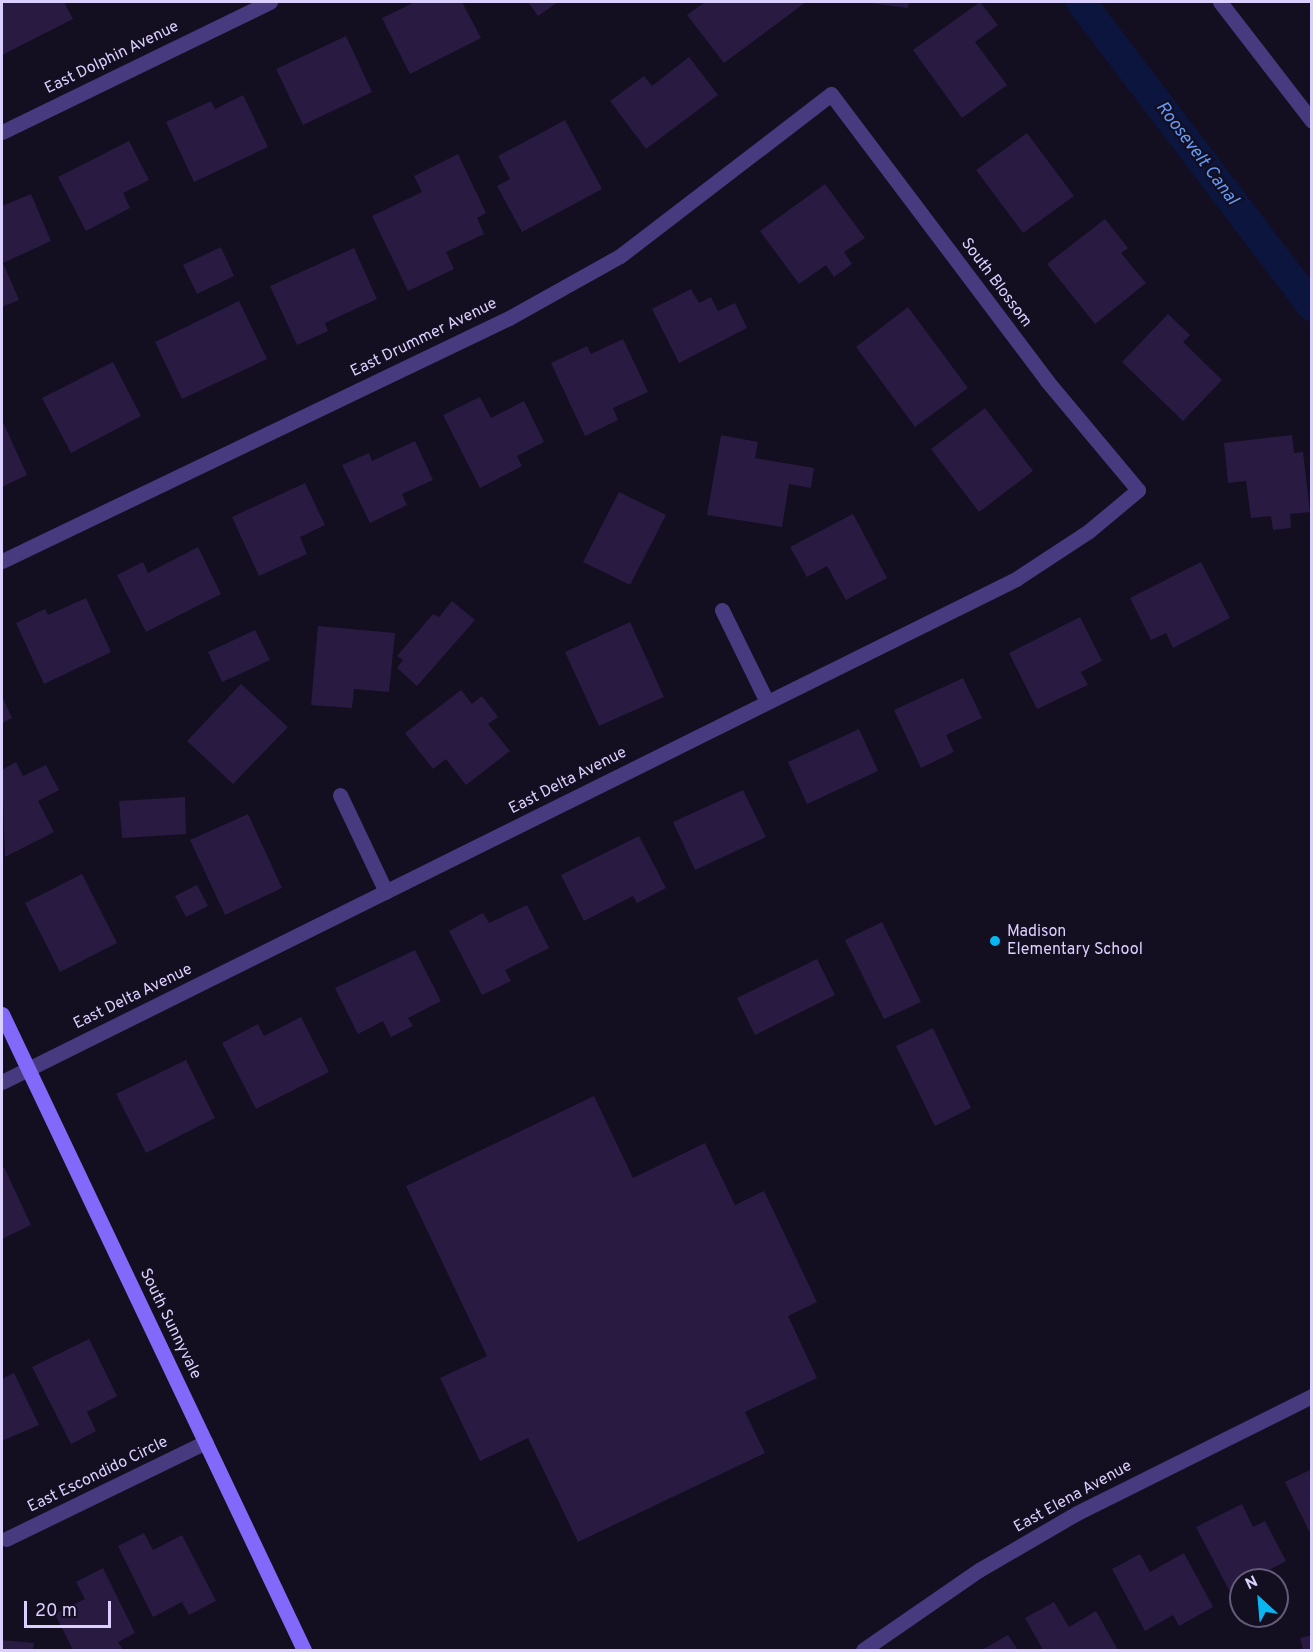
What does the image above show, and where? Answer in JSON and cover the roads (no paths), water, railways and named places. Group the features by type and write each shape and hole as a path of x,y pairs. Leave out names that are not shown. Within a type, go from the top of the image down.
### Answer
{"street":[{"name":"East Dolphin Avenue","path":"2,132 270,2"},
{"path":"1220,2 1311,121"},
{"name":"South Blossom","path":"831,94 1047,381 1138,490"},
{"name":"East Drummer Avenue","path":"2,561 509,318 620,256 831,94"},
{"name":"East Delta Avenue","path":"2,1082 1016,579 1089,531 1138,490"},
{"path":"722,610 767,702"},
{"path":"340,795 386,892"},
{"name":"South Sunnyvale","path":"2,1014 304,1650"},
{"name":"East Elena Avenue","path":"863,1650 979,1570 1077,1513 1311,1396"},
{"name":"East Escondido Circle","path":"6,1539 206,1442"}],"waterway":[{"name":"Roosevelt Canal","path":"1081,2 1312,306"}],"place":[{"name":"Madison Elementary School","path":"995,941"}]}
